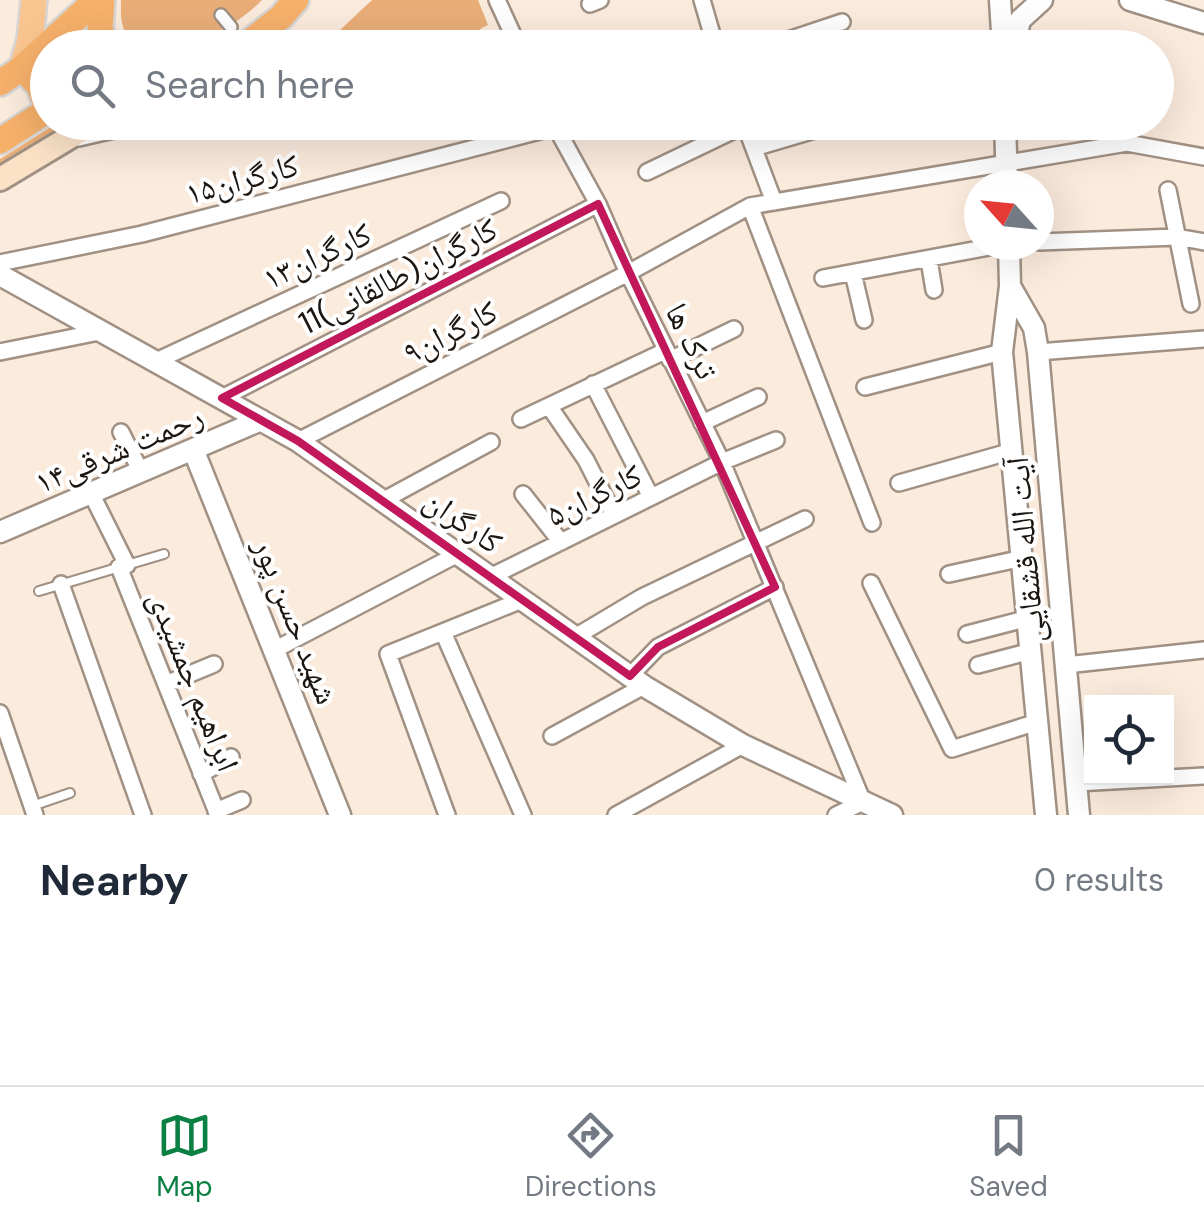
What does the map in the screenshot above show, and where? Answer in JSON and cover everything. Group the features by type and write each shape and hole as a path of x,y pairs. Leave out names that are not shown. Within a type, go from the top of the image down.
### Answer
{"highway":[{"path":"61,30 99,0"},
{"path":"99,0 100,30"},
{"path":"252,30 281,17 296,0"},
{"path":"0,83 11,69"},
{"path":"0,141 30,122"}],"main road":[{"path":"31,30 34,0"},
{"path":"11,69 30,40"},
{"path":"0,179 64,140"}],"street":[{"path":"498,0 511,30"},
{"path":"702,0 711,30"},
{"path":"1000,0 1001,30"},
{"path":"1018,30 1020,20 1042,0"},
{"path":"1130,0 1204,24"},
{"path":"221,15 231,30"},
{"path":"818,30 842,22"},
{"path":"61,142 70,140"},
{"name":"۱۵کارگران","path":"0,264 142,234 494,140"},
{"name":"ترک ها","path":"563,140 598,204 667,355 722,462 877,810"},
{"path":"647,172 712,140"},
{"path":"751,140 774,202"},
{"path":"754,148 781,140"},
{"path":"1005,140 1006,170"},
{"name":"کارگران۹","path":"298,441 628,273 750,206 1127,143 1204,158"},
{"path":"1168,190 1192,304"},
{"name":"کارگران۱۳","path":"156,361 501,201"},
{"name":"11کارگران(طالقانی)","path":"222,398 598,204"},
{"path":"750,206 872,523"},
{"path":"1054,241 1177,237 1204,242"},
{"path":"823,278 964,253"},
{"path":"930,260 934,290"},
{"name":"آیت الله قشقایی","path":"1009,260 1010,286 1002,352 1046,815"},
{"path":"853,273 864,320"},
{"name":"کارگران","path":"0,275 298,441 637,682 743,745 877,810"},
{"name":"آیت الله قشقایی","path":"1010,286 1034,328 1038,352 1079,815"},
{"path":"522,419 593,384 734,329"},
{"path":"0,352 105,331"},
{"path":"1038,352 1204,339"},
{"path":"865,387 1002,352"},
{"path":"593,384 650,497"},
{"path":"702,423 758,397"},
{"path":"549,406 586,460 614,515"},
{"name":"۱۴رحمت شرقی","path":"0,532 262,420"},
{"path":"121,432 141,472"},
{"name":"کارگران۵","path":"490,577 722,462 776,440"},
{"path":"382,501 491,442"},
{"name":"شهید حسن پور","path":"194,450 340,815"},
{"path":"899,484 1012,451"},
{"name":"ابراهیم جمشیدی","path":"91,493 123,566 217,813"},
{"path":"523,494 561,542"},
{"path":"575,637 642,597 805,520"},
{"path":"276,649 458,554"},
{"path":"949,574 1023,558"},
{"path":"870,583 952,749 1037,722"},
{"path":"61,584 143,815"},
{"path":"552,736 637,682 658,647 775,587"},
{"path":"447,815 388,654 522,600"},
{"path":"967,634 1029,618"},
{"path":"443,632 523,815"},
{"path":"978,664 1031,650"},
{"path":"1066,666 1204,650"},
{"path":"166,684 214,664"},
{"path":"0,712 33,810"},
{"path":"616,815 743,745"},
{"path":"201,774 231,757"},
{"path":"1076,783 1204,776"},
{"path":"217,813 242,800"},
{"path":"836,815 877,810"}],"lane":[{"path":"39,591 164,554"},
{"path":"33,810 70,793"}],"highlighted area":[{"path":"598,204 775,587 658,647 630,676 298,441 222,398"}],"shaded area":[{"path":"121,0 262,0 222,30 125,30"},
{"path":"372,0 478,0 488,25 480,30 340,30"},
{"path":"30,140 42,140 0,167 0,159"}]}
